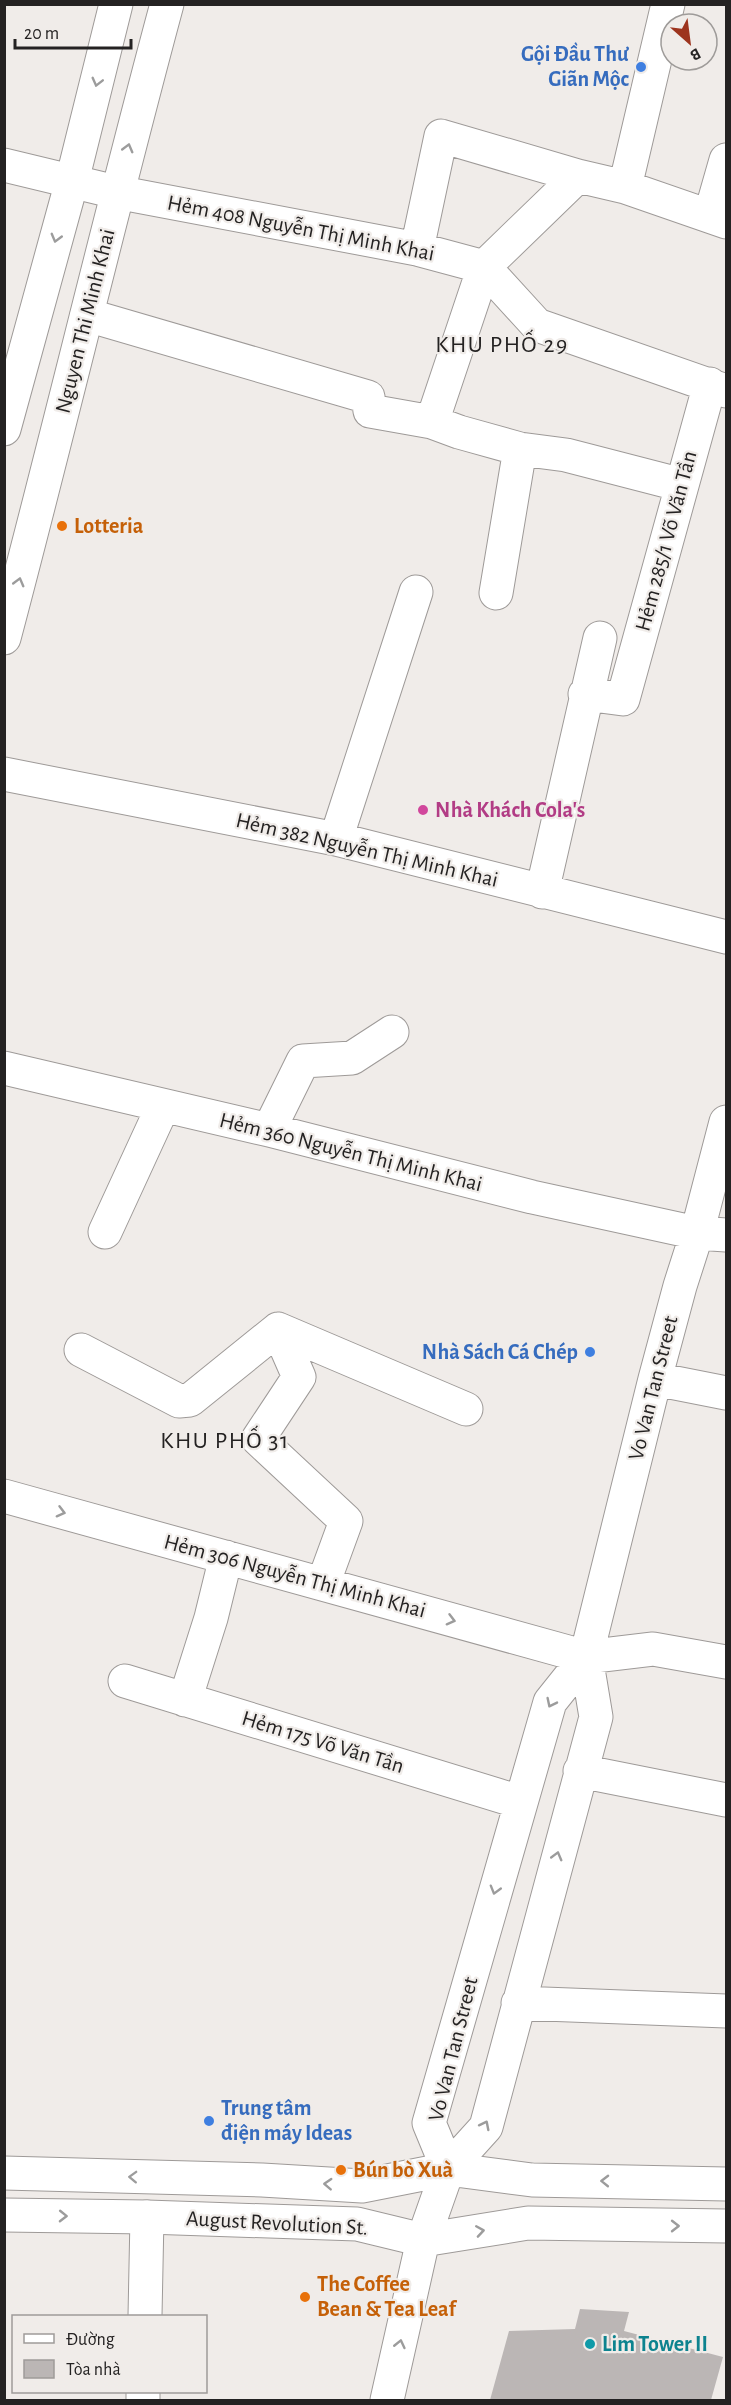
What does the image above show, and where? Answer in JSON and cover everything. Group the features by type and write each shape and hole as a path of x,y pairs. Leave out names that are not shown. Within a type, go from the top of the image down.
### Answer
{"street":[{"path":"4,429 72,181 116,4"},
{"name":"Nguyen Thi Minh Khai","path":"4,638 87,315 116,192 167,4"},
{"path":"625,187 668,4"},
{"path":"417,249 441,136 578,176 625,187 718,219 726,160"},
{"name":"Hẻm 408 Nguyễn Thị Minh Khai","path":"4,165 116,192 417,249 484,267"},
{"path":"432,422 484,267 578,176"},
{"path":"484,267 537,325 718,387"},
{"path":"87,315 368,397 370,411 432,422 520,449 566,455 681,485"},
{"name":"Hẻm 285/1 Võ Văn Tần","path":"585,694 623,699 681,485 718,387"},
{"path":"496,593 520,449"},
{"path":"336,839 416,592"},
{"path":"542,892 585,694 600,638"},
{"name":"Hẻm 382 Nguyễn Thị Minh Khai","path":"4,774 336,839 726,938"},
{"path":"269,1130 303,1061 352,1058 392,1032"},
{"name":"Hẻm 360 Nguyễn Thị Minh Khai","path":"4,1068 269,1130 532,1197 712,1234"},
{"path":"105,1232 163,1106"},
{"name":"Vo Van Tan Street","path":"586,1657 550,1702 429,2123 448,2169 486,2127 596,1717 586,1657 680,1286 712,1234 726,1122"},
{"path":"81,1350 179,1401 190,1400 278,1329"},
{"path":"278,1329 466,1409"},
{"path":"278,1329 299,1377 258,1439 346,1521 324,1584"},
{"path":"655,1379 726,1393"},
{"name":"Hẻm 306 Nguyễn Thị Minh Khai","path":"4,1496 586,1657"},
{"path":"185,1700 211,1618 226,1557"},
{"path":"586,1657 653,1649 726,1662"},
{"name":"Hẻm 175 Võ Văn Tần","path":"125,1681 520,1802"},
{"path":"580,1771 726,1800"},
{"path":"518,2003 726,2012"},
{"path":"387,2400 423,2240 448,2169"},
{"name":"August Revolution St.","path":"4,2173 262,2180 362,2186 448,2169 532,2180 726,2184"},
{"name":"August Revolution St.","path":"4,2215 357,2224 423,2240 528,2223 726,2226"},
{"path":"145,2315 147,2217"}],"building":[{"name":"Lim Tower II","path":"580,2309 629,2312 624,2331 723,2357 711,2400 490,2400 509,2331 575,2329"}],"place":[{"name":"Gội Đầu Thư Giãn Mộc","path":"641,67"},
{"name":"Lotteria","path":"62,526"},
{"name":"Nhà Khách Cola's","path":"423,810"},
{"name":"Nhà Sách Cá Chép","path":"590,1352"},
{"name":"Trung tâm điện máy Ideas","path":"209,2121"},
{"name":"Bún bò Xuà","path":"341,2170"},
{"name":"The Coffee Bean & Tea Leaf","path":"305,2297"},
{"name":"Lim Tower II","path":"590,2344"}],"district":[{"name":"KHU PHỐ 29","path":"502,345"},
{"name":"KHU PHỐ 31","path":"225,1441"}]}
